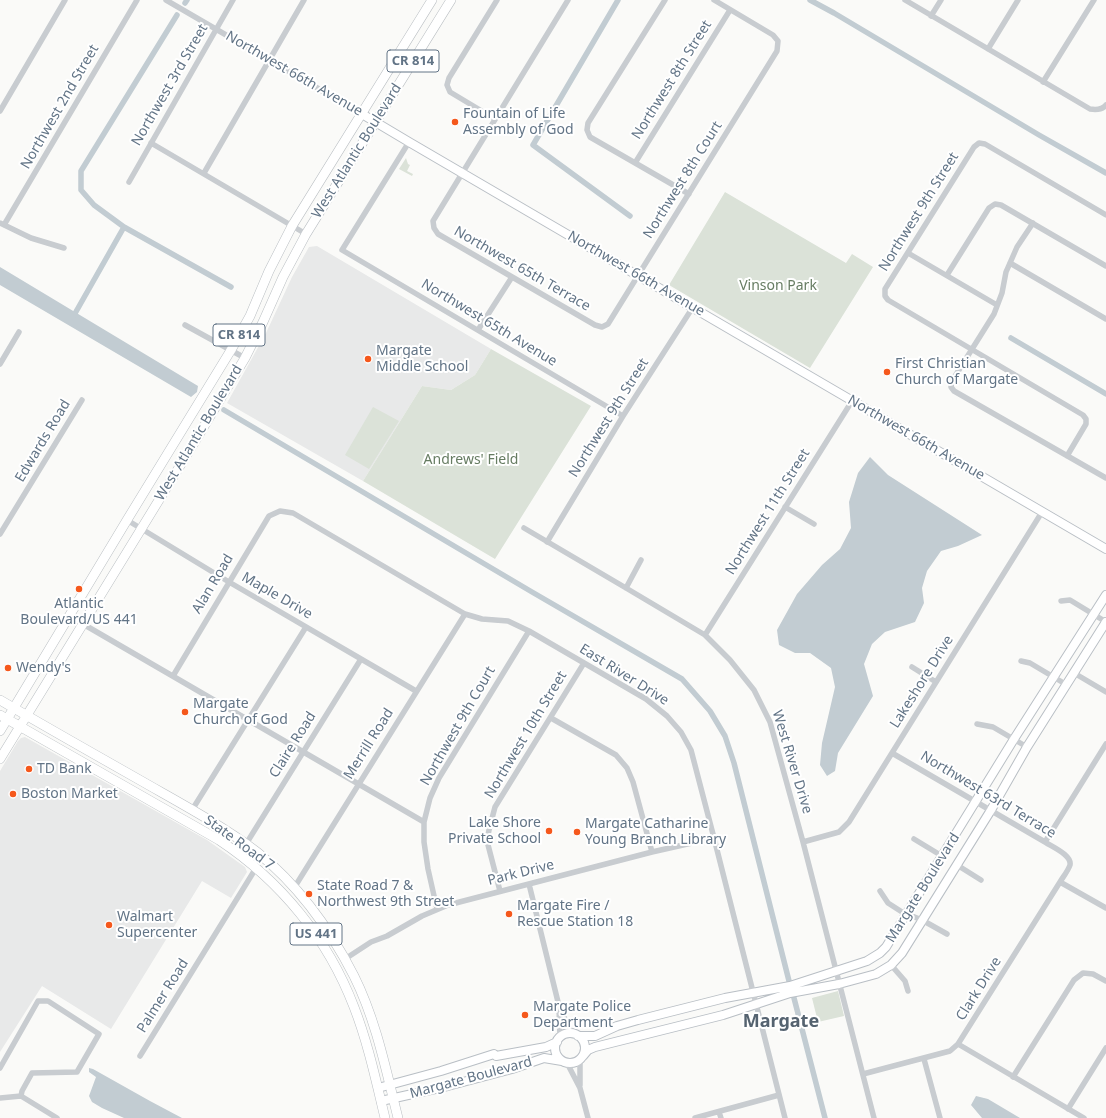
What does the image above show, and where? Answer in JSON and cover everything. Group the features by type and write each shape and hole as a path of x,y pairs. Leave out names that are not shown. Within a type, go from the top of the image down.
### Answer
{"main road":[{"name":"West Atlantic Boulevard","path":"0,731 4,717 14,708 231,350 250,316 269,271 292,226 432,0"},
{"name":"West Atlantic Boulevard","path":"0,759 244,358 263,322 283,276 306,234 451,0"},
{"name":"State Road 7","path":"0,700 212,822 246,844 280,873 322,921 354,977 368,1009 374,1028 398,1118"},
{"name":"State Road 7","path":"4,717 224,843 256,868 287,898 320,939 341,977 354,1008 364,1038 385,1118"},
{"path":"166,809 180,811 192,810"},
{"path":"183,819 195,819 212,822"},
{"path":"256,868 266,867 280,873"},
{"path":"320,939 326,941 336,956 345,959"}],"street":[{"path":"0,111 65,0"},
{"name":"Northwest 2nd Street","path":"2,224 137,0"},
{"name":"Northwest 66th Avenue","path":"166,0 1106,549"},
{"name":"Northwest 3rd Street","path":"129,182 233,0"},
{"path":"204,173 304,0"},
{"path":"495,119 450,92 447,85 449,78 497,0"},
{"path":"462,173 568,0"},
{"path":"665,0 588,122 587,130 590,137 689,194"},
{"path":"714,0 730,10"},
{"path":"905,0 1090,109 1097,110 1106,105"},
{"path":"931,16 941,0"},
{"path":"988,49 1018,0"},
{"path":"1043,82 1094,0"},
{"name":"Northwest 8th Court","path":"602,327 608,324 777,51 778,41 774,35 730,10"},
{"name":"Northwest 8th Street","path":"635,163 730,10"},
{"name":"Northwest 65th Avenue","path":"409,142 342,250 624,416"},
{"path":"151,143 306,234"},
{"name":"Northwest 9th Street","path":"973,349 888,300 885,296 885,289 974,147 979,143 985,144 1106,215"},
{"name":"Northwest 65th Terrace","path":"462,173 433,221 434,228 438,234 595,325 602,327"},
{"path":"947,275 989,208 995,204 1002,205 1106,266"},
{"path":"1032,223 1017,247 1006,272 1002,293 994,314 952,381 951,386 954,391 1106,478"},
{"path":"2,224 31,238 64,248"},
{"path":"908,253 998,305"},
{"path":"1010,263 1106,319"},
{"path":"478,330 512,277"},
{"name":"Northwest 9th Street","path":"547,542 693,307"},
{"path":"185,325 244,358"},
{"path":"0,364 19,332"},
{"path":"973,349 1083,414 1086,419 1086,424 1067,456"},
{"name":"Edwards Road","path":"0,534 82,400"},
{"name":"Northwest 11th Street","path":"705,635 852,401"},
{"path":"785,507 814,524"},
{"name":"Alan Road","path":"173,676 269,516 280,511"},
{"name":"East River Drive","path":"280,511 293,513 465,614 482,619 508,621 529,631 646,699 667,716 681,732 690,750 714,838 785,1118"},
{"name":"Lakeshore Drive","path":"803,842 839,832 848,822 1042,512"},
{"name":"Maple Drive","path":"127,520 229,582 416,691"},
{"name":"West River Drive","path":"524,528 705,635 730,660 754,690 770,722 803,842 874,1118"},
{"path":"626,588 641,560"},
{"name":"Margate Boulevard","path":"575,1035 595,1036 626,1023 706,1003 790,986 867,961 880,953 886,947 907,914 1106,594"},
{"path":"1061,601 1070,600 1106,622"},
{"name":"Merrill Road","path":"294,888 465,614"},
{"name":"Margate Boulevard","path":"581,1057 588,1050 595,1047 723,1015 790,993 839,984 876,974 891,965 902,953 991,810 1027,747 1106,622"},
{"path":"82,624 424,822"},
{"path":"192,810 247,719 306,627"},
{"name":"Northwest 9th Court","path":"438,908 428,869 424,842 424,822 430,798 439,778 529,631"},
{"name":"Claire Road","path":"246,844 361,659"},
{"path":"1021,661 1030,663 1067,684"},
{"name":"Northwest 10th Street","path":"500,891 488,841 489,830 495,808 584,663"},
{"path":"912,667 936,682"},
{"path":"1074,672 1106,692"},
{"path":"551,718 616,756 627,768 633,782 652,852"},
{"path":"977,724 993,727 1027,747"},
{"path":"1045,842 1106,744"},
{"name":"Northwest 63rd Terrace","path":"892,753 1045,842 1067,856 1070,861"},
{"name":"Park Drive","path":"345,959 371,942 387,936 438,908 652,852 714,838"},
{"path":"914,839 942,856"},
{"name":"Clark Drive","path":"863,1074 950,1051 958,1044 1070,866 1070,861"},
{"path":"957,865 981,880"},
{"name":"Palmer Road","path":"140,1056 256,868"},
{"path":"1060,882 1106,908"},
{"path":"529,884 559,1006 575,1035 583,1042 584,1047 581,1057 580,1088"},
{"path":"880,891 888,903 902,912 922,920 947,934"},
{"path":"891,965 905,981 908,991"},
{"path":"1013,1077 1074,980 1083,973 1092,974 1106,982"},
{"path":"0,1068 38,1001 48,1001 99,1034 78,1072 32,1073 22,1091 21,1096"},
{"path":"559,1006 558,1039 555,1048 556,1052 580,1088 588,1118"},
{"path":"558,1039 568,1034 575,1035"},
{"name":"Margate Boulevard","path":"378,1088 441,1071 494,1054 496,1056 546,1047 558,1039"},
{"path":"958,1044 1084,1118"},
{"path":"1068,1109 1106,1048"},
{"path":"564,1062 571,1063 581,1057"},
{"name":"Margate Boulevard","path":"381,1101 512,1069 541,1059 548,1058 564,1062"},
{"path":"924,1059 940,1118"},
{"path":"439,1088 433,1086 431,1081 433,1077 441,1071"},
{"path":"695,1118 779,1095"},
{"path":"0,1098 21,1096 57,1118"},
{"path":"719,1112 721,1118"}],"shaded area":[{"name":"Margate Middle School","path":"317,246 491,349 475,375 451,390 422,386 363,481 227,403 266,333 292,277 309,247"},
{"path":"0,267 198,386 197,392 191,397 0,285"},
{"path":"870,457 888,475 982,535 958,546 941,551 927,571 922,588 924,603 915,622 885,632 872,644 864,664 873,696 838,753 835,771 827,776 820,765 822,743 835,687 831,668 810,653 795,653 779,645 777,630 797,594 822,565 840,549 851,528 849,502 858,473"},
{"path":"25,737 207,840 245,867 247,872 231,898 202,881 111,1029 42,986 0,1052 0,771 18,741"},
{"path":"89,1068 182,1118 124,1118 102,1108 92,1102 89,1096 96,1077 89,1072"},
{"path":"976,1096 988,1099 1020,1118 982,1118 971,1105"}],"green space":[{"path":"406,158 408,164 410,165 407,171 413,174 412,176 399,169"},
{"name":"Vinson Park","path":"725,192 846,263 852,254 873,267 810,368 669,285"},
{"name":"Andrews' Field","path":"491,349 591,406 495,559 363,481 422,386 451,390 475,375"},
{"path":"373,407 399,421 369,469 345,455"},
{"path":"838,991 844,1016 818,1022 812,998"}],"waterway":[{"path":"618,0 533,145 630,216"},
{"path":"810,0 1106,173"},
{"path":"177,15 81,171 81,190 94,205 124,227 231,287"},
{"path":"73,317 124,227"},
{"path":"1011,338 1106,394"},
{"path":"224,410 682,679 710,711 725,736 734,763 789,981"},
{"path":"794,998 825,1118"}],"place":[{"name":"Fountain of Life Assembly of God","path":"455,122"},
{"name":"Margate Middle School","path":"368,359"},
{"name":"First Christian Church of Margate","path":"887,372"},
{"name":"Atlantic Boulevard/US 441","path":"79,589"},
{"name":"Wendy's","path":"8,668"},
{"name":"Margate Church of God","path":"185,712"},
{"name":"TD Bank","path":"29,769"},
{"name":"Boston Market","path":"13,794"},
{"name":"Lake Shore Private School","path":"549,831"},
{"name":"Margate Catharine Young Branch Library","path":"577,832"},
{"name":"State Road 7 & Northwest 9th Street","path":"309,894"},
{"name":"Margate Fire / Rescue Station 18","path":"509,914"},
{"name":"Walmart Supercenter","path":"109,925"},
{"name":"Margate Police Department","path":"525,1015"}],"district":[{"name":"Margate","path":"781,1022"}]}
